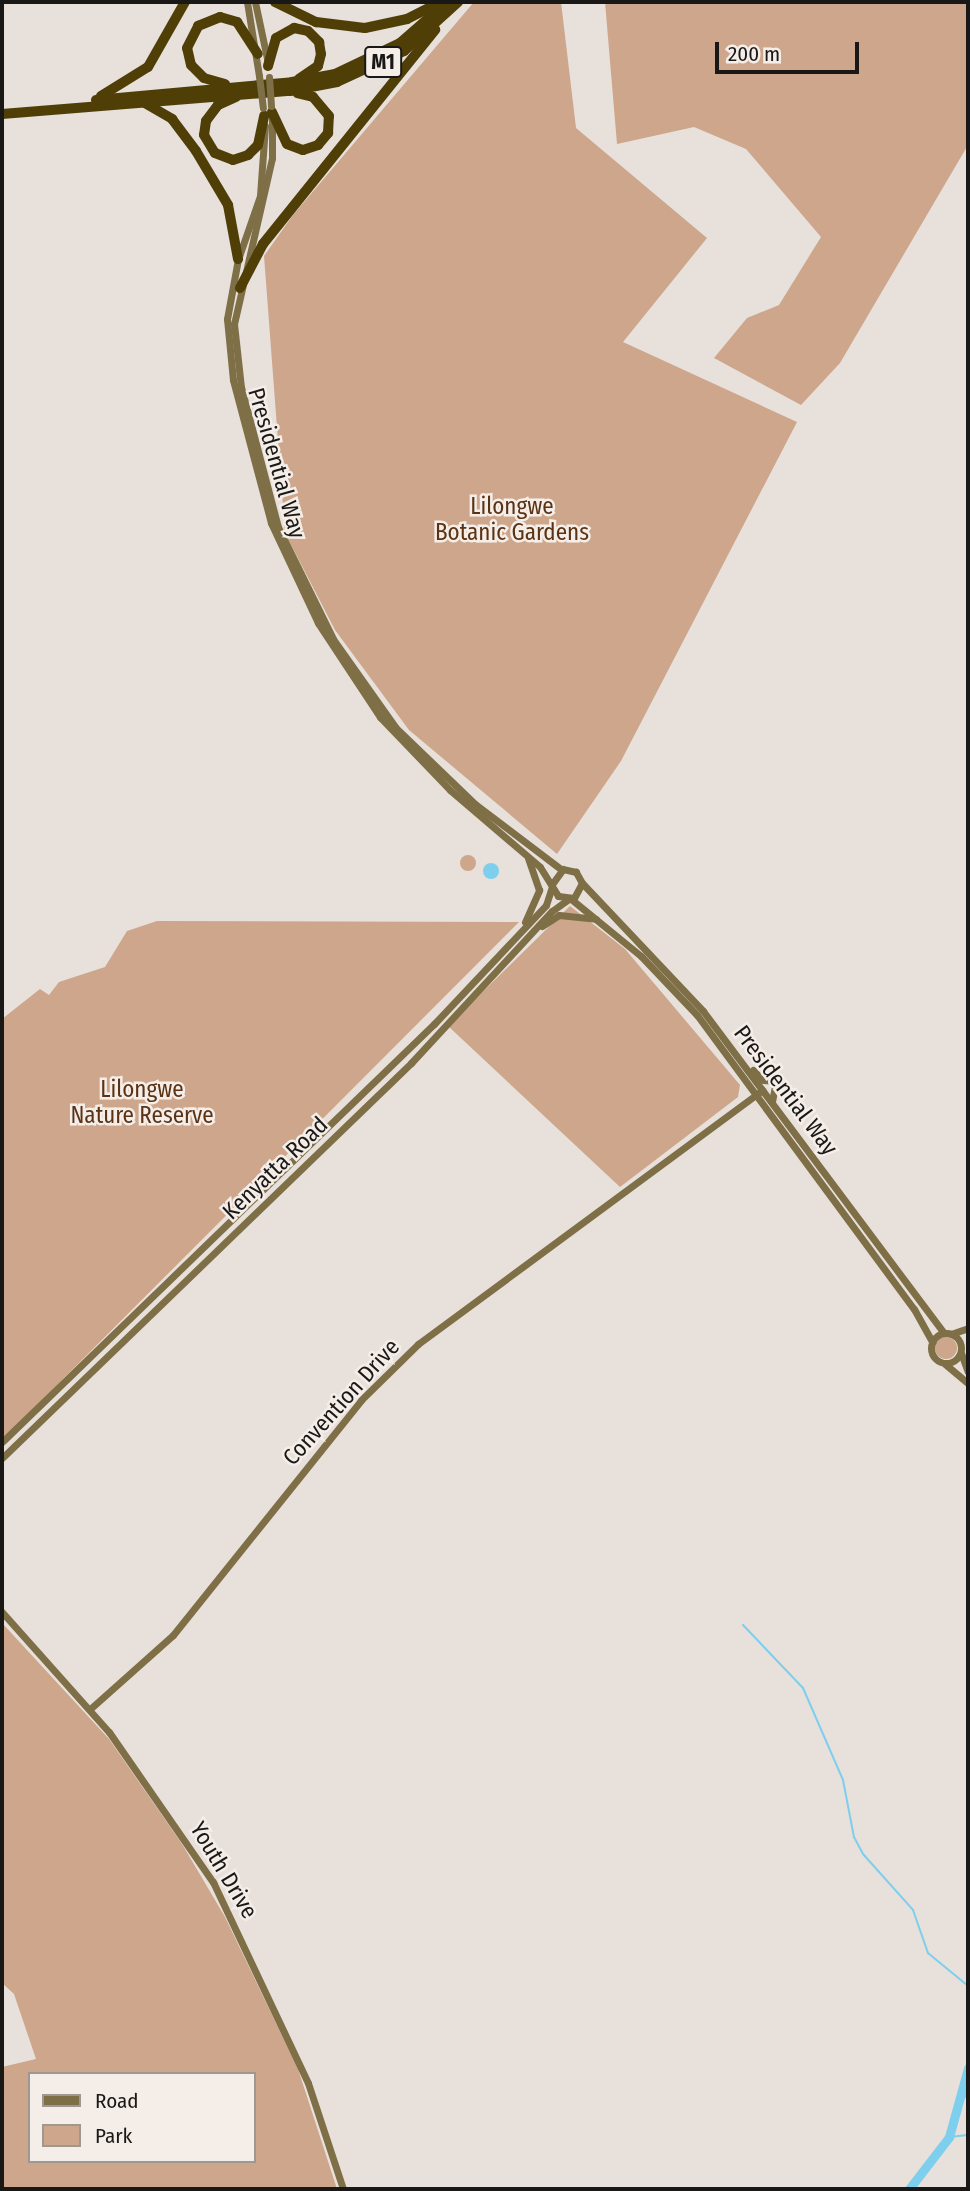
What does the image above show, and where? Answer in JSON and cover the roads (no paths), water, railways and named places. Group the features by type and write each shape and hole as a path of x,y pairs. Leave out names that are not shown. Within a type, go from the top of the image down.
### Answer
{"highway":[{"path":"87,101 110,93 148,67 185,2"},
{"path":"275,2 316,22 365,28 407,19 441,2"},
{"name":"M1","path":"291,87 335,74 376,57 423,26 447,2"},
{"name":"M1","path":"2,111 87,101 337,82 379,65 443,19 458,2"},
{"path":"242,90 214,82 196,72 188,56 193,32 210,19 228,19 243,28 258,54"},
{"path":"240,288 263,244 443,19"},
{"path":"267,111 281,138 294,148 310,149 324,139 330,124 326,109 313,97 291,87 320,61 320,42 308,31 293,28 276,38 269,72"},
{"path":"242,90 218,105 208,116 204,135 210,150 226,159 248,155 258,145 267,111"},
{"name":"M1","path":"2,111 143,102 174,96"},
{"path":"143,102 172,119 196,151 228,205 238,260"}],"main road":[{"name":"Presidential Way","path":"247,2 258,54 272,158 240,288 236,353 278,527 327,627 384,712 410,743 475,804 562,870 576,872 582,883 716,1028 803,1157 914,1309 932,1342"},
{"name":"Presidential Way","path":"255,2 269,72 260,196 238,260 227,319 232,371 264,497 291,570 330,643 394,734 450,790 527,856 558,896 570,899 600,920 667,981 743,1077 772,1101 948,1334"},
{"path":"517,934 539,890 527,856"},
{"path":"552,885 562,870"},
{"path":"570,899 582,883"},
{"name":"Kenyatta Road","path":"2,1442 434,1024 546,905 552,885"},
{"name":"Kenyatta Road","path":"2,1458 411,1063 531,933 570,899"},
{"path":"531,933 559,915 600,920"},
{"path":"716,1028 759,1077 776,1081 772,1101"},
{"path":"691,1144 744,1100 748,1087 743,1077"},
{"name":"Convention Drive","path":"90,1709 180,1627 354,1410 395,1366 463,1308 760,1093"},
{"path":"732,1112 750,1104 760,1106 803,1157"},
{"path":"968,1328 932,1342 933,1356 968,1383"},
{"path":"948,1334 961,1350 968,1371"},
{"path":"945,1364 955,1361 968,1336"},
{"name":"Youth Drive","path":"2,1612 90,1709 149,1786 225,1905 308,2083 343,2189"}],"water":[{"path":"491,863 497,865 497,877 491,879 485,877 483,871 485,865"}],"waterway":[{"path":"743,1625 803,1688 843,1780 854,1837 863,1854 913,1910 928,1953 968,1986"},
{"path":"909,2189 949,2137 968,2068"},
{"path":"957,2103 968,2095"},
{"path":"949,2137 968,2135"}],"park label":[{"name":"Lilongwe Botanic Gardens","path":"512,519"},
{"name":"Lilongwe Nature Reserve","path":"142,1102"}]}
